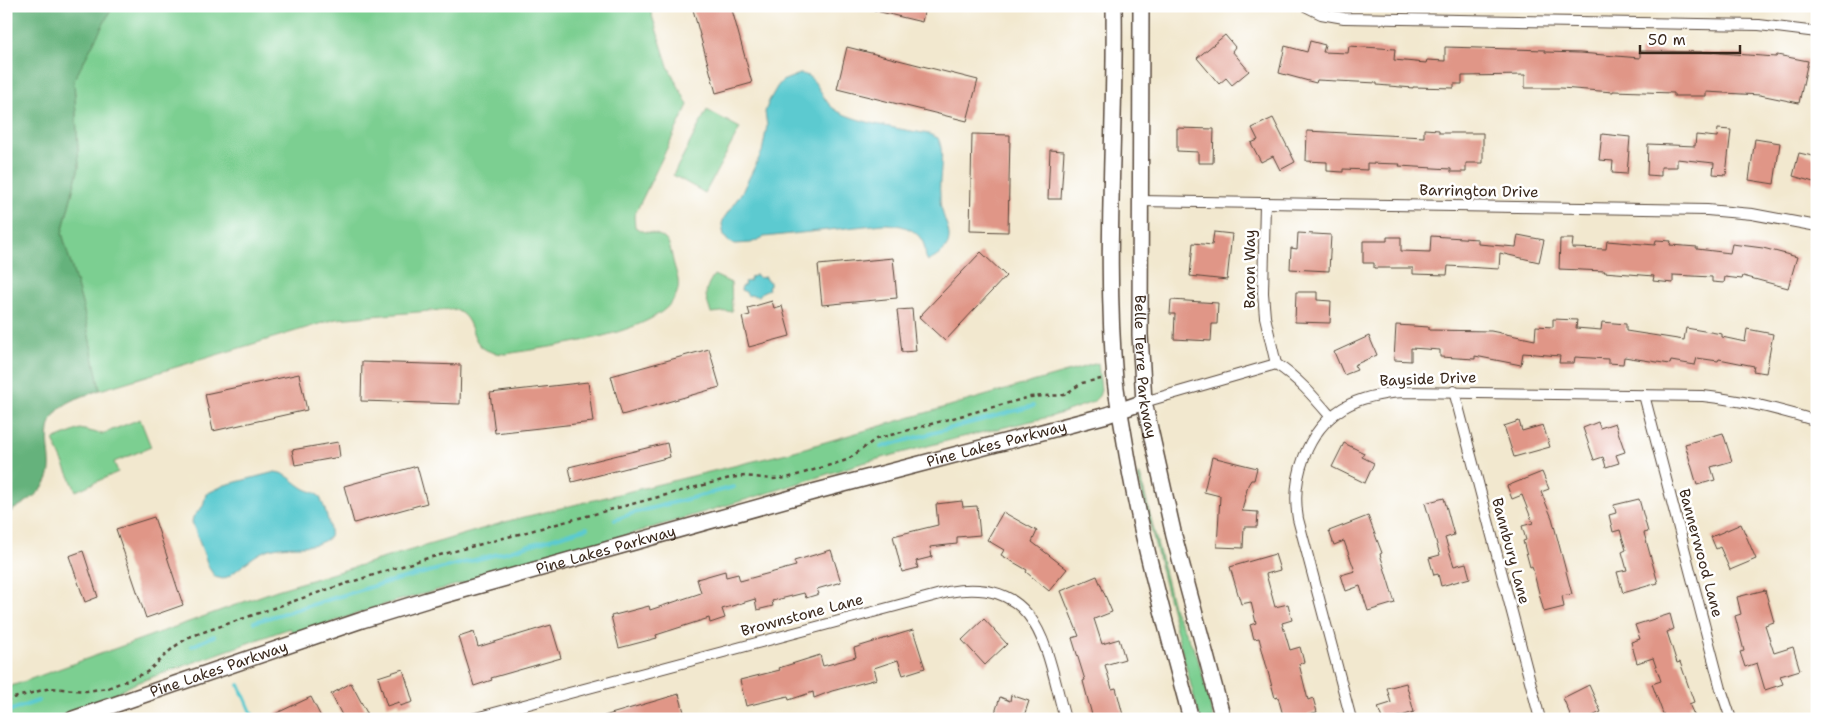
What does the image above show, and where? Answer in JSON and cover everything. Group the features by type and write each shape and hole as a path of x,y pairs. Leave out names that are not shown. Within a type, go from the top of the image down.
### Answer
{"main road":[{"name":"Belle Terre Parkway","path":"1114,6 1111,200 1112,330 1116,383 1130,472 1150,565 1191,719"},
{"name":"Belle Terre Parkway","path":"1141,6 1140,335 1144,402 1174,536 1223,719"},
{"name":"Pine Lakes Parkway","path":"73,719 362,620 427,600 813,492 1120,411 1144,402"}],"street":[{"path":"1305,6 1321,14 1344,18 1759,25 1817,32"},
{"name":"Barrington Drive","path":"1139,201 1707,210 1772,217 1817,226"},
{"name":"Baron Way","path":"1266,203 1263,293 1267,326 1276,364"},
{"path":"1144,402 1276,364 1290,373 1304,386 1331,417"},
{"name":"Bayside Drive","path":"1351,719 1298,520 1296,504 1297,479 1302,463 1319,431 1331,417 1352,404 1380,394 1454,391 1728,398 1759,404 1817,421"},
{"name":"Bannbury Lane","path":"1454,391 1540,719"},
{"name":"Bannerwood Lane","path":"1644,395 1731,719"},
{"name":"Brownstone Lane","path":"472,719 948,592 969,589 987,590 1004,596 1027,613 1038,628 1044,644 1065,719"}],"path":[{"path":"6,700 50,688 86,691 108,688 147,672 174,647 189,637 326,590 422,560 730,478 745,476 772,479 787,478 847,460 876,439 1030,397 1064,395 1082,383 1103,378"}],"green space":[{"path":"6,6 112,6 112,8 74,80 79,167 62,233 83,307 100,390 68,403 54,416 48,436 50,472 47,480 40,491 24,504 6,514"},
{"path":"112,6 649,6 668,66 688,105 634,216 635,227 661,236 668,243 678,280 676,295 665,309 648,320 625,329 573,343 506,354 492,352 483,348 477,342 468,320 453,309 336,319 100,390 83,307 62,233 79,167 74,80"},
{"path":"707,110 740,128 705,193 673,175"},
{"path":"714,275 731,283 732,311 711,313 706,294 708,285"},
{"path":"1098,363 1101,390 1099,396 1093,402 1053,416 859,464 494,575 386,604 294,635 290,628 136,683 93,705 52,719 6,719 6,688 277,590 512,520 791,452"},
{"path":"140,419 151,447 114,462 118,472 76,491 53,440 80,429 102,434"},
{"path":"1140,475 1174,610 1197,655 1214,719 1200,719 1138,476"}],"water":[{"path":"800,74 811,78 829,104 841,113 865,121 929,134 938,138 942,158 940,203 949,240 947,247 937,257 928,261 921,239 913,231 889,224 764,237 751,243 734,244 724,236 722,224 724,218 742,192 762,152 767,126 765,112 769,101 782,81"},
{"path":"756,275 759,278 765,277 770,282 769,289 762,292 759,296 747,295 746,292 741,290 742,286 745,285 744,282 750,281 751,277"},
{"path":"275,472 287,476 301,487 319,496 327,516 330,537 316,544 269,549 253,557 229,576 223,579 215,577 209,568 192,522 193,517 203,506 206,494 225,485"}],"building":[{"path":"692,6 731,6 752,83 716,93"},
{"path":"872,6 916,6 925,8 922,22 872,10"},
{"path":"1225,35 1235,47 1232,51 1249,71 1232,85 1226,78 1219,84 1197,58"},
{"path":"1310,41 1325,45 1323,52 1348,53 1349,46 1395,49 1394,60 1426,63 1427,60 1445,61 1445,47 1545,50 1545,52 1640,58 1640,51 1706,52 1776,57 1777,55 1808,61 1799,103 1760,95 1706,92 1706,96 1674,96 1674,93 1525,88 1525,75 1462,76 1462,84 1454,84 1454,88 1413,88 1377,85 1377,83 1317,80 1316,83 1279,73 1285,46 1307,52"},
{"path":"847,47 978,80 967,121 837,89"},
{"path":"1273,118 1295,162 1280,170 1273,156 1261,162 1251,143 1258,140 1252,128"},
{"path":"1177,128 1214,129 1213,163 1198,163 1198,152 1177,151"},
{"path":"1424,129 1439,130 1439,133 1483,133 1483,163 1466,163 1466,172 1451,172 1451,169 1399,166 1400,164 1367,163 1367,170 1343,169 1343,172 1327,171 1327,162 1306,161 1307,131 1424,137"},
{"path":"1718,129 1731,130 1726,175 1713,174 1714,163 1677,159 1677,167 1661,167 1661,176 1647,175 1648,144 1695,146 1696,135 1717,137"},
{"path":"972,134 1010,135 1008,232 970,231"},
{"path":"1602,134 1630,137 1627,174 1612,173 1613,161 1599,160"},
{"path":"1755,139 1780,143 1774,184 1749,180"},
{"path":"1050,150 1064,151 1061,199 1048,199"},
{"path":"1799,153 1817,157 1817,183 1793,176"},
{"path":"1214,232 1232,234 1227,280 1190,276 1193,243 1212,245"},
{"path":"1298,233 1331,235 1329,271 1290,269 1291,248 1297,249"},
{"path":"1518,235 1544,240 1539,262 1500,253 1499,269 1448,266 1447,275 1413,274 1413,268 1374,268 1374,263 1363,263 1363,241 1387,241 1387,237 1401,237 1401,251 1430,252 1431,236 1478,239 1478,244 1516,247"},
{"path":"1560,239 1573,239 1572,248 1606,249 1607,241 1655,245 1656,240 1671,241 1670,245 1697,247 1697,249 1730,253 1732,244 1763,248 1797,257 1788,288 1743,276 1742,279 1725,277 1724,283 1712,282 1712,277 1673,275 1673,283 1653,281 1654,276 1559,269"},
{"path":"981,252 1006,276 945,341 919,317"},
{"path":"893,258 897,298 822,305 818,265"},
{"path":"1296,292 1317,292 1317,300 1331,301 1330,323 1295,322"},
{"path":"1171,300 1218,303 1217,324 1212,324 1211,341 1174,339 1175,314 1170,314"},
{"path":"772,301 774,308 782,306 790,336 749,347 742,317 750,315 748,308"},
{"path":"912,309 916,351 902,352 897,310"},
{"path":"1553,319 1577,320 1576,328 1601,330 1602,322 1626,324 1626,331 1684,340 1686,328 1722,334 1722,337 1745,342 1747,329 1773,334 1766,373 1753,371 1754,366 1719,359 1718,361 1697,358 1695,365 1671,361 1670,364 1624,357 1623,364 1608,363 1608,359 1575,357 1574,363 1559,363 1560,356 1523,353 1521,365 1475,356 1475,359 1440,357 1440,350 1411,348 1411,361 1394,360 1396,325 1429,327 1429,330 1491,331 1535,340 1536,326 1553,327"},
{"path":"1369,336 1377,355 1354,365 1357,370 1344,375 1334,352"},
{"path":"709,349 720,387 622,415 611,376"},
{"path":"362,362 461,365 460,404 361,401"},
{"path":"299,374 307,410 213,431 205,394"},
{"path":"588,382 593,422 495,433 490,393"},
{"path":"1519,421 1522,431 1543,425 1550,447 1514,457 1504,426"},
{"path":"1598,422 1600,428 1615,423 1625,452 1616,455 1619,463 1606,467 1603,457 1594,460 1583,428"},
{"path":"1723,433 1732,461 1711,467 1715,480 1697,485 1685,444"},
{"path":"338,442 340,457 295,465 292,450"},
{"path":"667,443 670,457 572,482 569,467"},
{"path":"1344,443 1364,453 1362,457 1374,463 1365,483 1332,467"},
{"path":"1212,457 1257,468 1254,480 1251,480 1248,485 1242,511 1258,512 1257,527 1244,527 1243,548 1217,547 1220,496 1204,492"},
{"path":"417,466 427,503 354,523 344,486"},
{"path":"1542,472 1549,489 1541,492 1552,518 1572,594 1562,596 1564,607 1544,612 1532,566 1530,567 1523,541 1526,540 1522,526 1533,523 1522,495 1512,499 1507,486"},
{"path":"1444,498 1454,535 1445,538 1454,566 1466,563 1470,578 1441,586 1438,574 1434,575 1429,558 1440,555 1425,503"},
{"path":"1639,499 1648,532 1644,533 1658,583 1623,593 1617,572 1627,570 1622,552 1626,550 1620,530 1613,532 1609,515 1616,513 1614,505"},
{"path":"962,501 963,507 977,506 980,535 957,537 957,544 930,547 932,557 916,561 918,568 902,572 893,536 938,525 936,504"},
{"path":"1003,512 1037,531 1032,542 1067,569 1049,591 1026,572 1027,570 1001,555 1004,550 987,540"},
{"path":"1368,516 1382,553 1380,554 1395,603 1368,611 1360,586 1346,591 1341,575 1355,571 1344,541 1334,545 1329,531"},
{"path":"154,517 183,605 146,618 116,529"},
{"path":"1741,524 1756,559 1730,570 1720,547 1716,549 1711,537"},
{"path":"831,550 841,582 817,589 819,594 806,598 804,593 772,601 773,606 757,610 755,599 722,609 725,618 710,623 709,618 656,635 657,638 619,648 611,616 649,606 650,610 701,593 697,579 725,571 726,577 738,574 740,581 796,566 794,561"},
{"path":"83,551 98,597 85,602 69,556"},
{"path":"1275,554 1280,570 1266,574 1275,607 1288,604 1292,620 1282,623 1290,650 1300,647 1304,662 1299,664 1308,700 1313,698 1317,712 1308,714 1309,719 1284,719 1278,697 1275,698 1259,638 1254,639 1250,625 1256,623 1251,602 1241,604 1230,567"},
{"path":"1097,576 1112,612 1094,619 1102,644 1119,639 1125,659 1105,665 1112,689 1116,688 1124,719 1093,719 1083,681 1085,680 1072,638 1079,636 1061,591"},
{"path":"1765,590 1774,622 1765,625 1774,653 1793,647 1800,670 1780,676 1783,684 1765,690 1757,663 1745,667 1740,652 1744,651 1735,616 1741,614 1737,597"},
{"path":"1670,614 1674,629 1667,632 1677,663 1680,662 1694,702 1689,704 1696,719 1665,719 1652,684 1661,681 1653,658 1637,663 1631,642 1640,639 1635,625"},
{"path":"984,619 1007,644 985,665 962,640"},
{"path":"551,625 561,658 491,678 492,680 474,686 459,637 474,632 478,647"},
{"path":"913,630 925,668 903,675 898,660 874,668 877,679 832,691 814,698 813,692 789,700 788,696 746,706 740,680 780,670 779,668 820,655 823,666 856,657 854,648"},
{"path":"403,669 413,702 400,706 399,702 387,706 378,677"},
{"path":"351,683 367,713 357,719 344,719 331,694"},
{"path":"1406,683 1414,712 1392,719 1382,719 1378,707 1391,703 1387,688"},
{"path":"1589,685 1601,712 1586,719 1572,719 1563,698"},
{"path":"679,694 686,719 604,719 604,716"},
{"path":"1011,695 1029,701 1023,719 993,719 1000,697 1010,701"},
{"path":"311,697 322,719 264,719"}],"waterway":[{"path":"881,447 1033,406"},
{"path":"615,520 633,513 734,487"},
{"path":"254,622 384,583 506,552 587,528"},
{"path":"192,646 214,636"},
{"path":"239,685 254,719"},
{"path":"6,712 38,701"}]}
